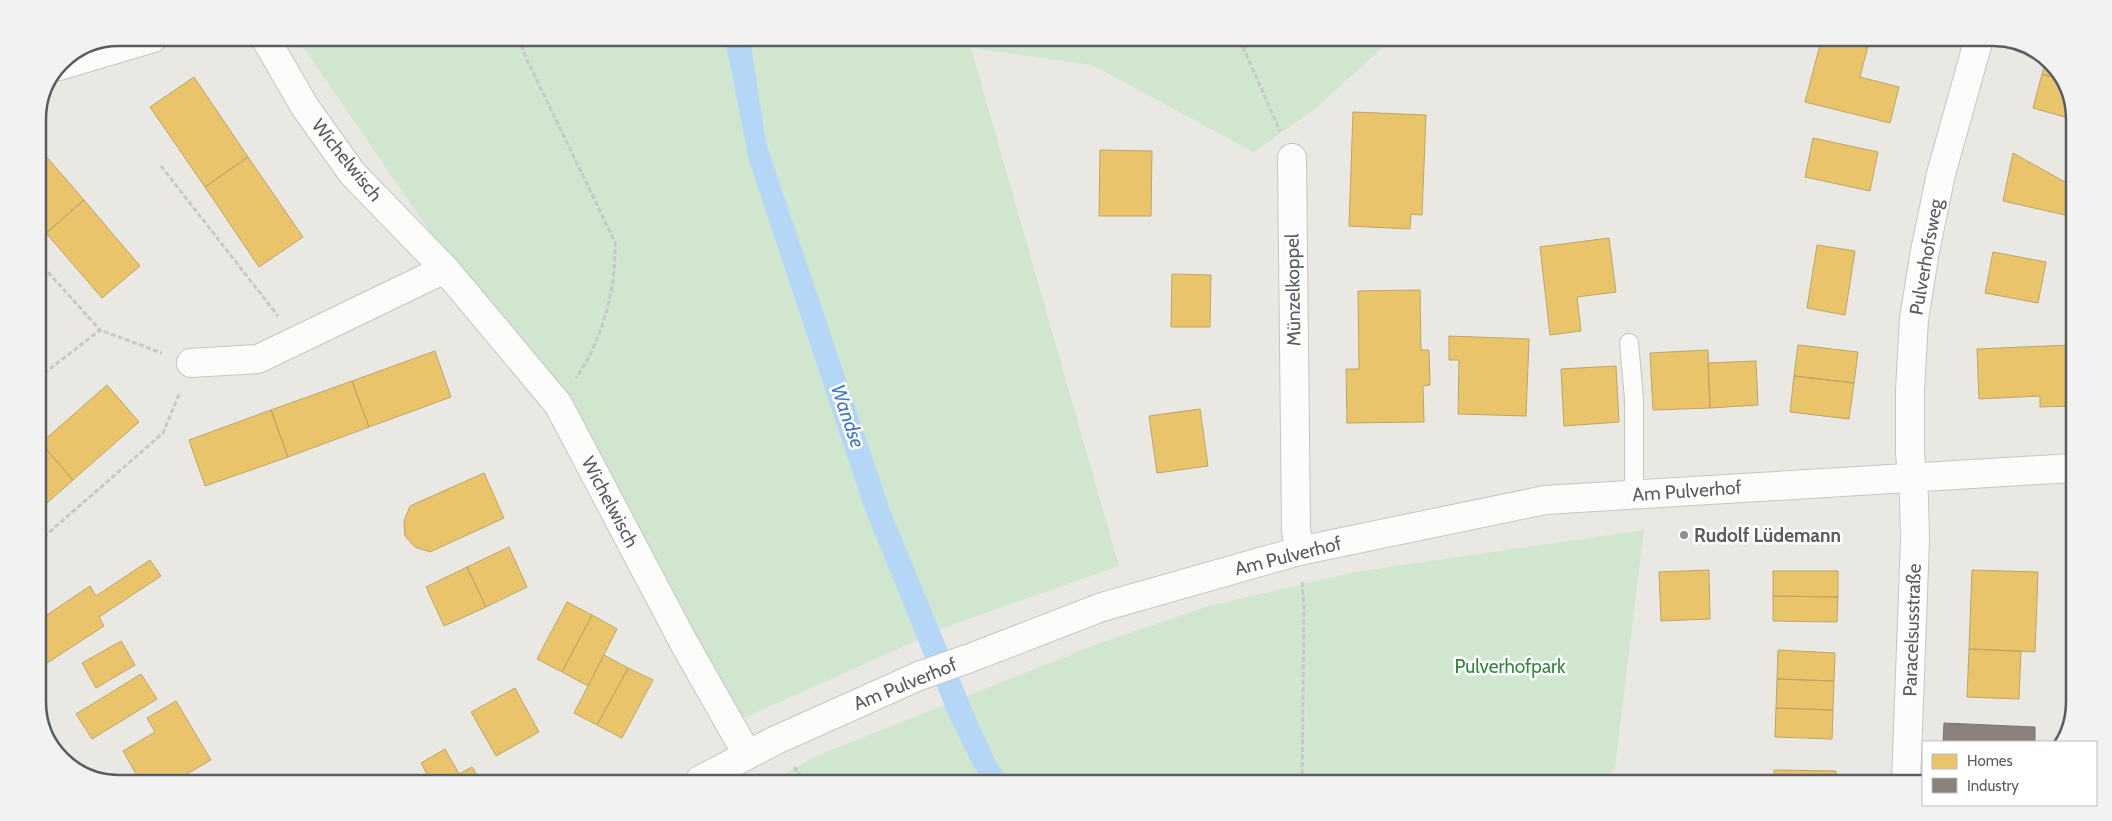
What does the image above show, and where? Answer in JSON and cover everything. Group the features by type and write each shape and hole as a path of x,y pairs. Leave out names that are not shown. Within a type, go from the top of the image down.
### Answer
{"street":[{"path":"77,61 126,46"},
{"name":"Wichelwisch","path":"270,46 305,107 352,173 445,269 558,404 684,643 747,754"},
{"name":"Pulverhofsweg","path":"1912,477 1910,390 1914,318 1925,251 1941,174 1977,46"},
{"name":"Münzelkoppel","path":"1292,158 1296,529 1299,551"},
{"path":"191,364 258,359 445,269"},
{"name":"Am Pulverhof","path":"709,775 747,754 919,676 1102,607 1299,551 1545,500 2066,468"},
{"name":"Paracelsusstraße","path":"1906,775 1916,539 1912,477"}],"lane":[{"path":"1629,343 1634,399 1634,495"}],"path":[{"path":"522,46 614,242 615,266 603,324 586,363 558,404"},
{"path":"1243,46 1292,158"},
{"path":"161,166 297,341"},
{"path":"46,270 100,330 191,364 163,433 46,535"},
{"path":"46,372 100,330"},
{"path":"1299,551 1304,608 1302,775"}],"green space":[{"path":"302,46 1384,46 1315,109 1254,152 1092,65 971,48 1119,566 951,625 742,719 573,416 442,249"},
{"name":"Pulverhofpark","path":"1644,530 1615,766 1610,775 782,775 819,755 1103,642 1209,606 1355,572"}],"water":[{"name":"Wandse","path":"726,46 751,46 766,143 890,510 975,716 997,764 1005,775 979,775 948,714 864,507 749,160"}],"building: Homes":[{"path":"1820,46 1868,46 1860,77 1899,87 1890,123 1805,102"},
{"path":"2044,68 2052,77 2042,74"},
{"path":"2042,74 2052,77 2060,91 2066,117 2033,108"},
{"path":"194,77 248,157 205,187 150,107"},
{"path":"1353,112 1426,115 1422,215 1411,214 1410,229 1349,226"},
{"path":"1813,138 1878,152 1870,191 1805,177"},
{"path":"1100,150 1152,151 1151,216 1099,216"},
{"path":"2013,153 2066,183 2066,215 2003,201"},
{"path":"46,156 84,200 46,233"},
{"path":"248,157 303,237 259,267 205,187"},
{"path":"84,200 140,266 102,298 46,233"},
{"path":"1609,238 1616,292 1577,297 1581,331 1550,335 1540,247"},
{"path":"1817,245 1855,251 1845,315 1807,308"},
{"path":"1993,252 2046,262 2038,303 1985,293"},
{"path":"1172,274 1211,275 1210,327 1171,327"},
{"path":"1420,290 1421,350 1429,350 1430,385 1423,386 1424,422 1347,423 1346,369 1359,369 1358,291"},
{"path":"1449,336 1529,339 1526,416 1458,414 1459,360 1449,360"},
{"path":"1798,345 1858,352 1854,383 1794,376"},
{"path":"2066,345 2066,406 2040,407 2040,396 1979,399 1977,349"},
{"path":"1708,350 1710,408 1653,410 1650,353"},
{"path":"435,351 451,397 369,427 352,381"},
{"path":"1756,361 1758,405 1710,408 1708,363"},
{"path":"1616,366 1619,422 1564,426 1561,369"},
{"path":"1794,376 1854,383 1849,419 1790,412"},
{"path":"352,381 369,427 288,457 271,410"},
{"path":"107,385 139,422 73,480 46,449 46,439"},
{"path":"1200,409 1208,466 1157,473 1149,416"},
{"path":"271,410 288,457 205,486 189,440"},
{"path":"46,449 73,480 46,504"},
{"path":"484,473 504,518 430,552 415,547 405,536 404,521 410,506"},
{"path":"509,547 527,587 486,607 467,567"},
{"path":"150,560 161,576 99,617 104,626 46,664 46,616 90,586 96,596"},
{"path":"467,567 486,607 444,626 426,587"},
{"path":"1709,570 1710,619 1661,621 1659,572"},
{"path":"1972,570 2038,572 2035,652 1969,649"},
{"path":"1773,571 1838,571 1838,597 1773,596"},
{"path":"1773,596 1838,597 1837,622 1773,621"},
{"path":"567,602 592,615 562,672 537,659"},
{"path":"592,615 617,629 588,686 562,672"},
{"path":"121,641 135,665 96,688 82,663"},
{"path":"1969,649 2021,651 2019,699 1967,697"},
{"path":"1778,650 1835,653 1834,681 1777,679"},
{"path":"604,655 628,668 597,725 574,713"},
{"path":"628,668 653,680 622,738 597,725"},
{"path":"141,674 157,699 92,739 76,714"},
{"path":"1777,679 1834,681 1833,710 1776,708"},
{"path":"515,688 539,732 496,756 471,712"},
{"path":"176,701 211,760 185,775 137,775 123,751 155,732 147,718"},
{"path":"1776,708 1833,710 1832,739 1775,737"},
{"path":"445,749 459,774 472,767 477,775 427,775 421,763"},
{"path":"1774,770 1836,771 1836,775 1774,775"}],"building: Industry":[{"path":"1944,723 2035,727 2035,741 1943,741"}],"place":[{"name":"Rudolf Lüdemann","path":"1684,535"}]}
